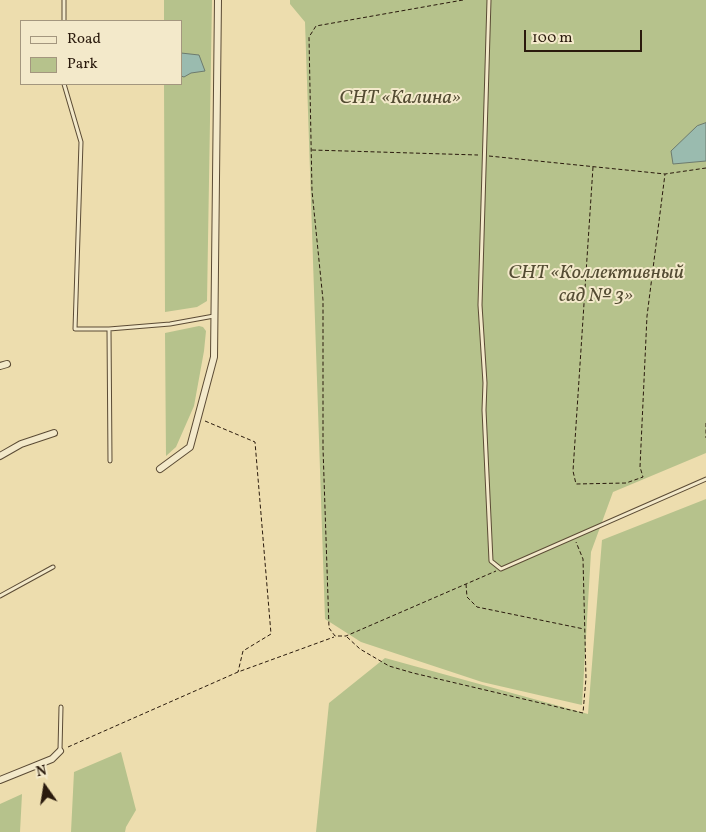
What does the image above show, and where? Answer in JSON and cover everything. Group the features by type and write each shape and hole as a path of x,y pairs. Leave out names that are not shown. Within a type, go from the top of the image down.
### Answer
{"street":[{"path":"160,468 190,447 214,356 218,0"},
{"path":"0,456 21,444 54,433"},
{"path":"0,780 52,759 60,751"}],"lane":[{"path":"64,0 64,20"},
{"path":"489,0 480,305 491,561 501,569 706,479"},
{"path":"64,85 81,142 75,330 170,324 214,316"},
{"path":"109,329 110,461"},
{"path":"0,596 53,567"},
{"path":"60,751 61,707"}],"path":[{"path":"335,636 329,628 323,448 322,300 312,191 309,38 316,26 464,0"},
{"path":"311,150 485,155 665,174 706,168"},
{"path":"593,167 573,471 576,484 626,483 643,477 640,466 647,316 665,174"},
{"path":"198,418 255,442 271,634 242,651 238,672"},
{"path":"706,423 706,438"},
{"path":"346,636 360,649 389,666 584,713 586,678 583,559 574,537"},
{"path":"60,751 238,672 335,636 346,636 501,569"},
{"path":"466,584 467,597 477,607 585,629"}],"green space":[{"path":"164,0 212,0 207,301 197,307 165,312 164,85 182,85 182,20 164,20"},
{"path":"290,0 706,0 706,453 613,492 591,552 582,705 482,682 361,642 325,619 305,22 290,4"},
{"path":"199,326 203,327 206,331 194,406 176,447 166,456 165,333"},
{"path":"706,499 706,832 316,832 329,703 385,658 588,714 602,540"},
{"path":"121,752 136,810 125,832 71,832 74,772"},
{"path":"22,794 20,832 0,832 0,804"}],"water":[{"path":"182,53 199,55 205,71 191,73 182,76"},
{"path":"706,123 706,161 673,164 671,151 697,126"}],"park label":[{"name":"СНТ «Калина»","path":"400,99"},
{"name":"СНТ «Коллективный сад № 3»","path":"596,286"}]}
